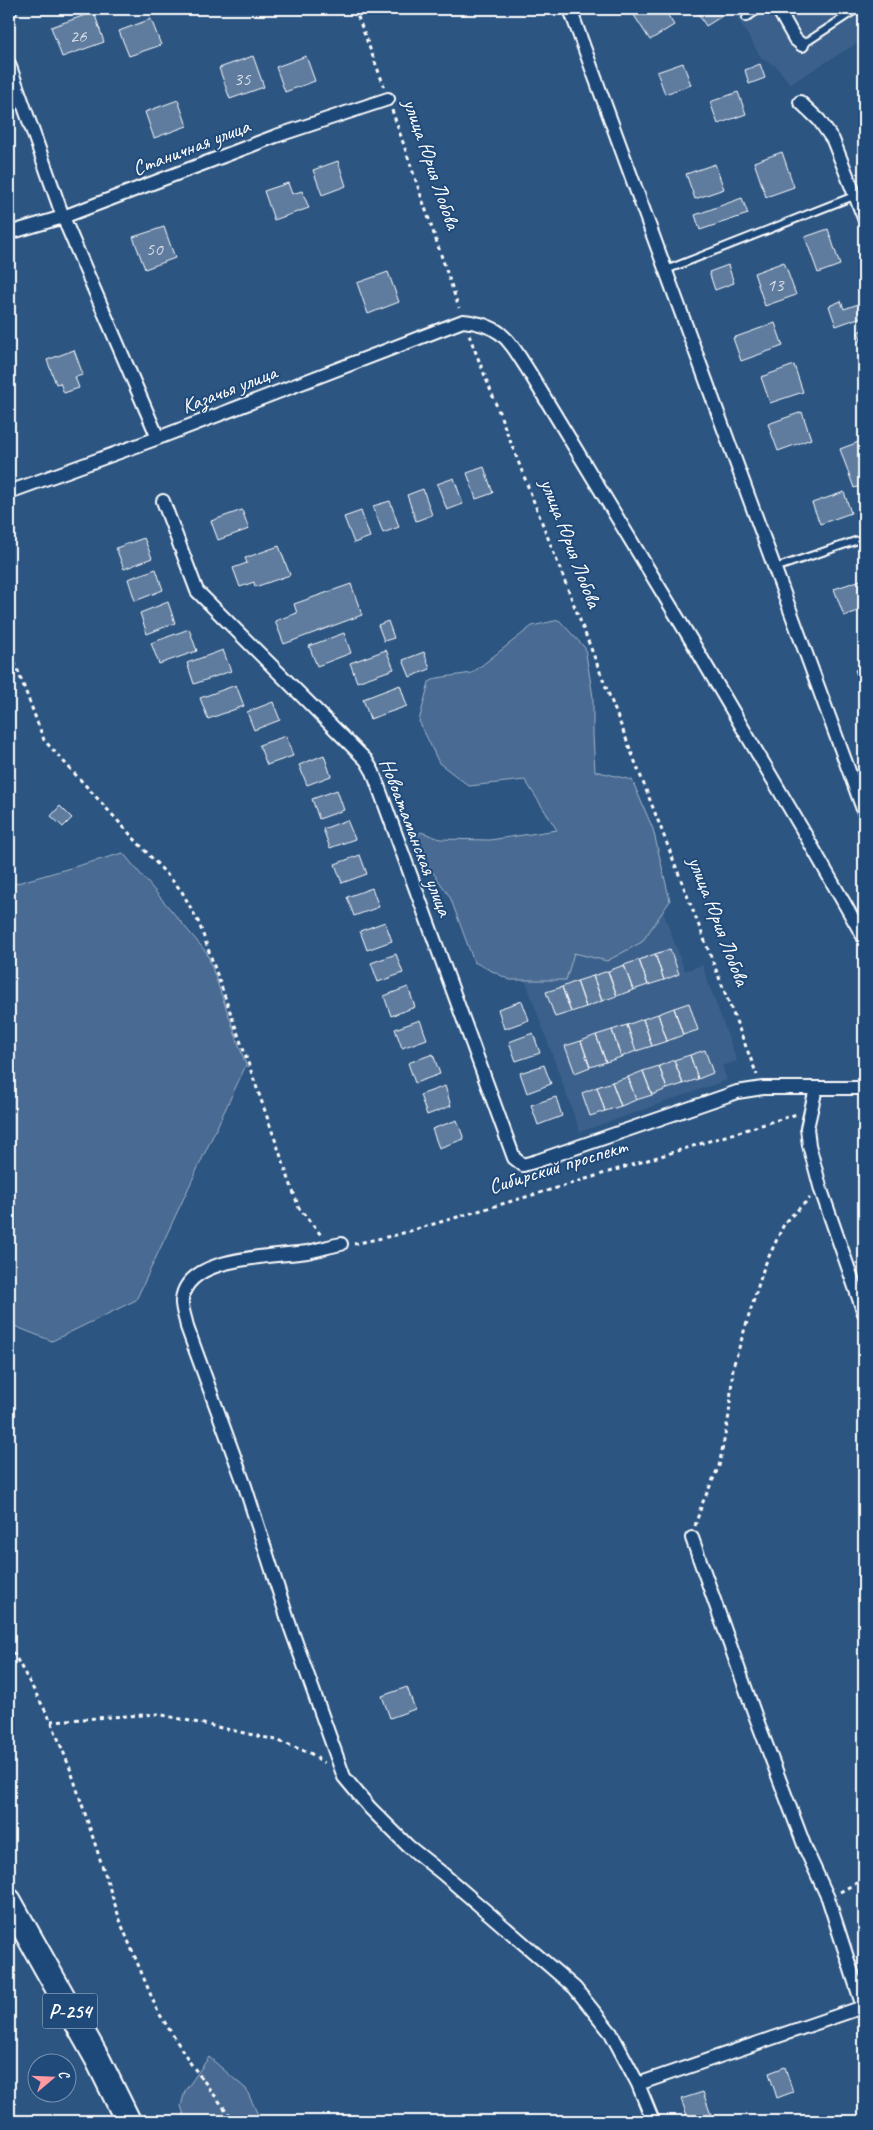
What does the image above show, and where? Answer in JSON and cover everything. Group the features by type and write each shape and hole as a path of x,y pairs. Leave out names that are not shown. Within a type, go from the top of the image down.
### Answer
{"highway":[{"name":"Р-254","path":"9,1901 98,2060 128,2121"}],"street":[{"path":"570,9 775,568 862,797 864,812"},
{"path":"778,9 795,39 802,45"},
{"path":"9,64 63,217 158,438"},
{"name":"Станичная улица","path":"9,233 63,217 276,136 388,98"},
{"path":"800,102 819,120 833,140 864,218"},
{"path":"463,321 482,323 498,331 512,345 691,640 864,938"},
{"name":"Казачья улица","path":"9,492 158,438 463,321"},
{"name":"Новоатаманская улица","path":"163,501 197,591 366,760 514,1158"},
{"name":"Сибирский проспект","path":"514,1158 523,1165 537,1161 737,1092 763,1088 864,1088"},
{"path":"816,1088 807,1128 809,1145 821,1190 864,1313"},
{"path":"341,1244 307,1252 238,1260 208,1267 188,1283 182,1300 187,1327 246,1486 289,1623 344,1777 370,1808 408,1846 575,1988 611,2033 638,2084 653,2121"},
{"path":"638,2084 863,2006 828,1898 806,1850 754,1715 692,1538"}],"lane":[{"path":"746,18 760,9"},
{"path":"802,45 856,9"},
{"path":"666,270 854,196"},
{"path":"775,568 864,538"}],"path":[{"name":"улица Юрия Лобова","path":"355,9 388,98 463,321 763,1088"},
{"path":"9,646 44,740 181,890 199,923 299,1208 318,1233 337,1244 341,1244"},
{"name":"Сибирский проспект","path":"341,1244 357,1244 396,1234 560,1187 810,1110"},
{"path":"692,1538 702,1504 719,1466 729,1415 733,1367 764,1267 785,1222 821,1190"},
{"path":"9,1645 51,1721 71,1771 122,1926 157,2010 191,2064 234,2121"},
{"path":"51,1721 158,1714 276,1740 310,1753 344,1777"},
{"path":"828,1898 864,1879"}],"shaded area":[{"path":"732,9 864,9 864,39 790,84 776,66 762,59"},
{"path":"559,620 585,648 593,697 595,771 632,780 653,829 670,901 642,942 607,961 574,953 566,980 510,980 474,962 450,897 412,842 421,832 440,839 490,840 557,830 525,780 469,786 439,763 419,721 429,682 437,678 472,673 532,626"},
{"path":"123,853 207,953 246,1065 136,1300 52,1341 9,1324 9,908 14,884"},
{"path":"661,906 685,971 702,965 737,1061 722,1066 727,1080 580,1132 517,957"},
{"path":"209,2057 246,2089 261,2121 186,2121 181,2106 185,2091"}],"building":[{"path":"630,9 664,9 674,25 650,40"},
{"path":"695,9 724,9 727,13 706,26"},
{"path":"94,12 104,42 62,57 51,27"},
{"path":"151,19 161,45 129,56 119,31"},
{"path":"253,56 264,87 230,99 219,68"},
{"path":"306,56 315,81 285,92 276,67"},
{"path":"683,63 691,85 665,94 657,72"},
{"path":"760,64 765,78 749,84 745,70"},
{"path":"738,92 746,114 718,124 710,102"},
{"path":"178,100 187,126 154,138 145,112"},
{"path":"782,152 794,187 766,197 754,162"},
{"path":"338,161 346,186 322,195 313,170"},
{"path":"715,164 724,189 695,199 686,174"},
{"path":"288,183 292,194 302,191 309,208 274,220 264,191"},
{"path":"742,198 748,214 700,230 695,215"},
{"path":"164,227 175,258 145,269 133,237"},
{"path":"828,229 840,265 818,273 805,237"},
{"path":"784,262 796,295 765,306 754,273"},
{"path":"728,265 734,283 715,290 709,272"},
{"path":"388,272 399,302 368,314 357,283"},
{"path":"841,301 844,309 864,302 864,316 836,326 829,306"},
{"path":"775,323 783,346 741,361 733,338"},
{"path":"864,329 864,350 858,332"},
{"path":"74,350 83,375 75,377 79,388 64,393 60,383 56,384 47,360"},
{"path":"794,365 803,392 770,403 761,377"},
{"path":"802,412 811,439 778,451 768,424"},
{"path":"864,440 864,485 854,488 840,449"},
{"path":"484,467 493,493 476,499 467,473"},
{"path":"454,478 463,504 447,510 437,484"},
{"path":"423,489 432,515 416,521 407,495"},
{"path":"844,492 851,513 820,524 812,503"},
{"path":"390,501 399,527 383,533 373,506"},
{"path":"242,510 249,529 218,540 211,521"},
{"path":"361,511 370,537 354,543 344,517"},
{"path":"144,538 152,558 124,569 116,548"},
{"path":"279,546 290,575 255,587 254,582 240,587 233,568 247,563 245,558"},
{"path":"156,569 163,590 135,601 128,579"},
{"path":"861,580 864,590 864,609 844,616 834,589"},
{"path":"351,584 362,615 284,644 275,621 297,613 294,604"},
{"path":"168,602 175,623 147,634 140,613"},
{"path":"388,621 394,638 384,641 378,625"},
{"path":"189,629 197,651 159,664 151,643"},
{"path":"344,633 351,653 317,666 309,646"},
{"path":"223,650 231,671 194,684 187,663"},
{"path":"386,650 394,669 357,682 350,663"},
{"path":"424,652 430,669 410,677 403,660"},
{"path":"864,667 864,693 863,694 855,670"},
{"path":"236,685 244,706 208,719 200,698"},
{"path":"400,685 407,706 370,719 363,699"},
{"path":"273,702 280,720 254,730 247,712"},
{"path":"286,736 293,756 267,765 259,745"},
{"path":"324,755 331,776 307,785 299,765"},
{"path":"337,790 344,810 319,819 312,799"},
{"path":"60,806 72,818 63,827 51,816"},
{"path":"347,820 355,839 330,848 323,829"},
{"path":"360,855 367,874 342,883 335,864"},
{"path":"372,888 379,907 354,916 347,897"},
{"path":"385,922 392,941 367,950 360,931"},
{"path":"670,949 679,974 664,980 655,954"},
{"path":"396,954 403,973 378,982 371,963"},
{"path":"655,954 664,980 648,985 639,960"},
{"path":"639,960 648,985 633,990 624,965"},
{"path":"624,965 633,990 617,996 608,971"},
{"path":"608,971 617,996 602,1001 593,976"},
{"path":"593,976 602,1001 586,1007 577,981"},
{"path":"577,981 586,1007 571,1012 562,987"},
{"path":"408,987 415,1007 391,1016 384,996"},
{"path":"562,987 571,1012 555,1017 546,992"},
{"path":"522,1001 529,1020 504,1029 498,1009"},
{"path":"689,1003 698,1030 683,1035 674,1008"},
{"path":"674,1008 683,1035 667,1041 658,1014"},
{"path":"658,1014 667,1041 652,1046 643,1019"},
{"path":"643,1019 652,1046 636,1051 627,1025"},
{"path":"420,1020 427,1039 402,1048 395,1029"},
{"path":"627,1025 636,1051 621,1057 612,1030"},
{"path":"612,1030 621,1057 606,1062 596,1035"},
{"path":"533,1033 540,1053 516,1061 509,1042"},
{"path":"596,1035 606,1062 590,1067 581,1041"},
{"path":"581,1041 590,1067 575,1073 565,1046"},
{"path":"705,1050 713,1073 698,1079 690,1055"},
{"path":"433,1054 440,1074 415,1083 408,1063"},
{"path":"690,1055 698,1079 683,1084 674,1060"},
{"path":"674,1060 683,1084 667,1089 659,1066"},
{"path":"544,1065 551,1084 527,1093 520,1073"},
{"path":"659,1066 667,1089 652,1095 643,1071"},
{"path":"643,1071 652,1095 636,1100 628,1077"},
{"path":"628,1077 636,1100 621,1106 612,1082"},
{"path":"612,1082 621,1106 605,1111 597,1087"},
{"path":"445,1086 451,1106 427,1115 420,1095"},
{"path":"597,1087 605,1111 590,1116 582,1093"},
{"path":"556,1097 562,1116 538,1125 531,1105"},
{"path":"457,1120 464,1139 439,1148 432,1129"},
{"path":"407,1687 415,1709 390,1718 382,1696"},
{"path":"864,1691 864,1707 859,1693"},
{"path":"785,2067 793,2092 777,2098 769,2073"},
{"path":"703,2092 713,2121 689,2121 681,2099"}]}
